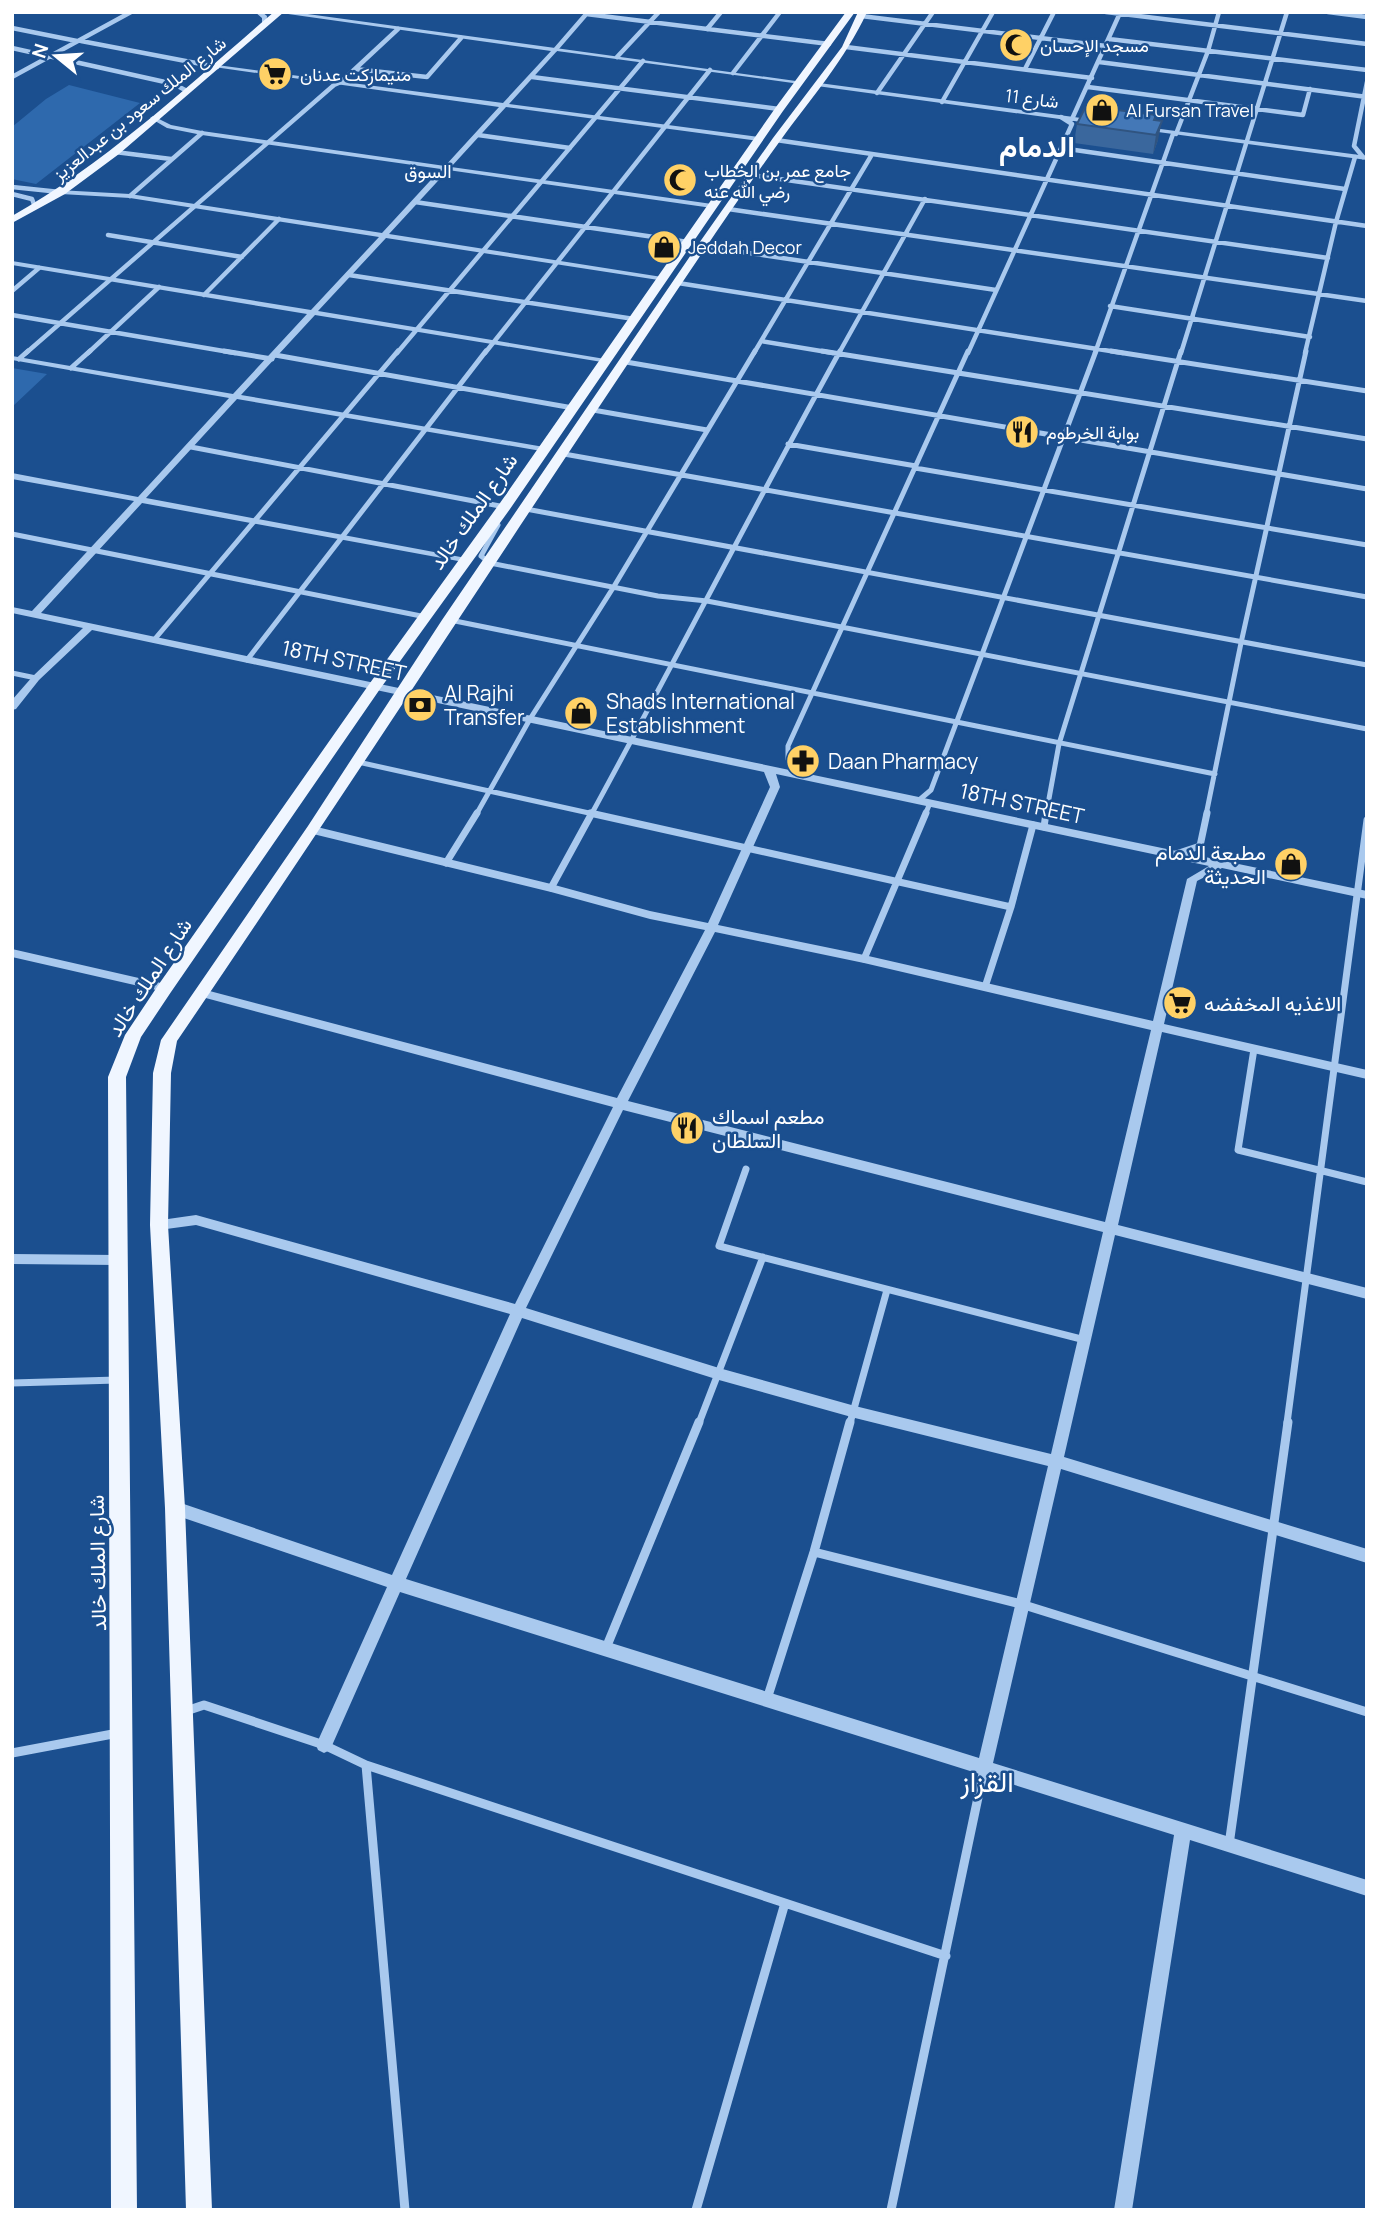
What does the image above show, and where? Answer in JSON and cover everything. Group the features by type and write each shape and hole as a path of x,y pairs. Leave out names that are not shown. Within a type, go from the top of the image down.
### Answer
{"main road":[{"name":"شارع الملك سعود بن عبدالعزيز","path":"12,220 61,192 115,152 279,12"},
{"name":"شارع الملك خالد","path":"199,2210 175,1508 159,1225 162,1073 169,1040 313,830 449,620 626,362 670,281 767,140 819,85 838,46 858,14"},
{"name":"شارع الملك خالد","path":"720,207 752,175 779,109 800,82 838,46"},
{"path":"800,82 819,85"},
{"name":"شارع الملك خالد","path":"124,2210 117,1077 133,1035 165,988 634,319 670,281"}],"street":[{"path":"12,77 131,12"},
{"path":"258,12 265,17 264,25"},
{"path":"279,12 800,82"},
{"path":"617,57 659,12"},
{"path":"707,29 721,12"},
{"path":"733,73 780,12"},
{"path":"877,93 933,12"},
{"path":"942,102 993,12"},
{"path":"1025,69 1054,12"},
{"path":"1106,12 1367,44"},
{"path":"918,801 931,790 1097,348 1161,162 1208,51 1219,12"},
{"path":"985,987 1038,826 1059,744 1152,452 1176,361 1287,12"},
{"path":"1328,12 1367,17"},
{"path":"34,615 532,77 587,13 1092,78"},
{"path":"1072,119 1120,13"},
{"path":"858,14 1106,46"},
{"path":"12,28 217,67 667,126 1367,226"},
{"path":"16,358 155,243 267,143 341,82 398,29"},
{"path":"355,69 427,77 461,38"},
{"path":"1109,38 1367,70"},
{"path":"12,48 174,84 185,90"},
{"path":"154,640 382,374 643,61"},
{"path":"1099,62 1365,97"},
{"path":"247,660 492,343 710,69"},
{"path":"532,77 779,109"},
{"path":"1362,157 1354,146 1367,82"},
{"name":"شارع 11","path":"819,85 1110,124"},
{"path":"1088,87 1303,115 1310,89"},
{"path":"801,776 788,758 788,746 1072,124 1061,117"},
{"path":"153,118 164,125 267,143 1367,301"},
{"path":"1359,122 1367,123"},
{"path":"1135,128 1362,157"},
{"path":"130,196 202,132"},
{"path":"478,135 570,148"},
{"path":"1061,148 1345,189"},
{"path":"115,152 172,159"},
{"path":"446,863 492,790 530,719 613,588 872,156"},
{"path":"1175,854 1200,846 1298,380 1345,189 1362,157"},
{"path":"752,175 1328,258"},
{"path":"12,187 130,196 197,206 1367,391"},
{"path":"12,194 32,199 35,208"},
{"path":"551,888 707,601 731,548 925,199"},
{"path":"415,202 996,290"},
{"path":"204,295 279,219"},
{"path":"108,235 242,257"},
{"path":"12,263 605,361"},
{"path":"12,291 39,268"},
{"path":"349,275 634,319"},
{"path":"71,368 159,288"},
{"path":"1110,306 1310,337"},
{"path":"12,315 382,374 573,408"},
{"path":"761,341 1367,439"},
{"path":"16,358 544,450"},
{"path":"626,362 1367,489"},
{"path":"593,410 707,430"},
{"path":"788,444 1367,545"},
{"path":"191,447 505,506 503,516 481,556 490,563 613,588 707,601 1367,729"},
{"path":"564,454 1367,597"},
{"path":"14,478 466,561"},
{"path":"526,509 1367,665"},
{"path":"12,534 426,617"},
{"name":"18TH STREET","path":"12,610 1363,894"},
{"path":"449,620 1215,774"},
{"path":"12,707 36,678 89,626"},
{"path":"12,673 36,678"},
{"path":"358,762 1011,907"},
{"path":"324,1745 518,1311 620,1104 712,927 775,787 769,770"},
{"path":"864,959 930,803"},
{"path":"1229,1845 1322,1172 1334,1067 1363,894 1367,820"},
{"path":"313,830 650,915 864,959 1367,1075"},
{"path":"891,2210 1021,1604 1058,1462 1192,879 1221,864"},
{"path":"12,953 165,988"},
{"path":"202,993 620,1104 1367,1294"},
{"path":"1254,1049 1238,1150 1367,1182"},
{"path":"746,1169 719,1246 1085,1340"},
{"path":"159,1225 196,1220 518,1311 719,1374 855,1412 1058,1462 1367,1556"},
{"path":"605,1649 719,1374 763,1258"},
{"path":"12,1259 117,1260"},
{"path":"766,1699 814,1552 887,1290"},
{"path":"12,1383 118,1380"},
{"path":"175,1508 395,1583 1367,1888"},
{"path":"814,1552 1021,1604 1367,1712"},
{"path":"182,1712 204,1706 324,1745 366,1765 947,1956"},
{"path":"12,1753 121,1732"},
{"path":"366,1765 405,2210"},
{"path":"1123,2210 1183,1831"},
{"path":"696,2210 785,1903"}],"shaded area":[{"path":"69,85 140,103 36,184 12,179 12,127 46,99"},
{"path":"12,368 47,374 12,407"}],"building":[{"path":"1086,106 1156,115 1154,120 1162,121 1156,135 1077,124"}],"place":[{"name":"مسجد الإحسان","path":"1016,45"},
{"name":"منيماركت عدنان","path":"275,74"},
{"name":"Al Fursan Travel","path":"1102,110"},
{"name":"جامع عمر بن الخطاب رضي الله عنه","path":"680,180"},
{"name":"Jeddah Decor","path":"664,247"},
{"name":"بوابة الخرطوم","path":"1022,432"},
{"name":"Al Rajhi Transfer","path":"420,705"},
{"name":"Shads International Establishment","path":"581,713"},
{"name":"Daan Pharmacy","path":"803,761"},
{"name":"مطبعة الدمام الحديثة","path":"1291,864"},
{"name":"الاغذيه المخفضه","path":"1180,1003"},
{"name":"مطعم اسماك السلطان","path":"687,1128"}],"district":[{"name":"الدمام","path":"1037,145"},
{"name":"السوق","path":"428,171"},
{"name":"القزاز","path":"987,1781"}]}
